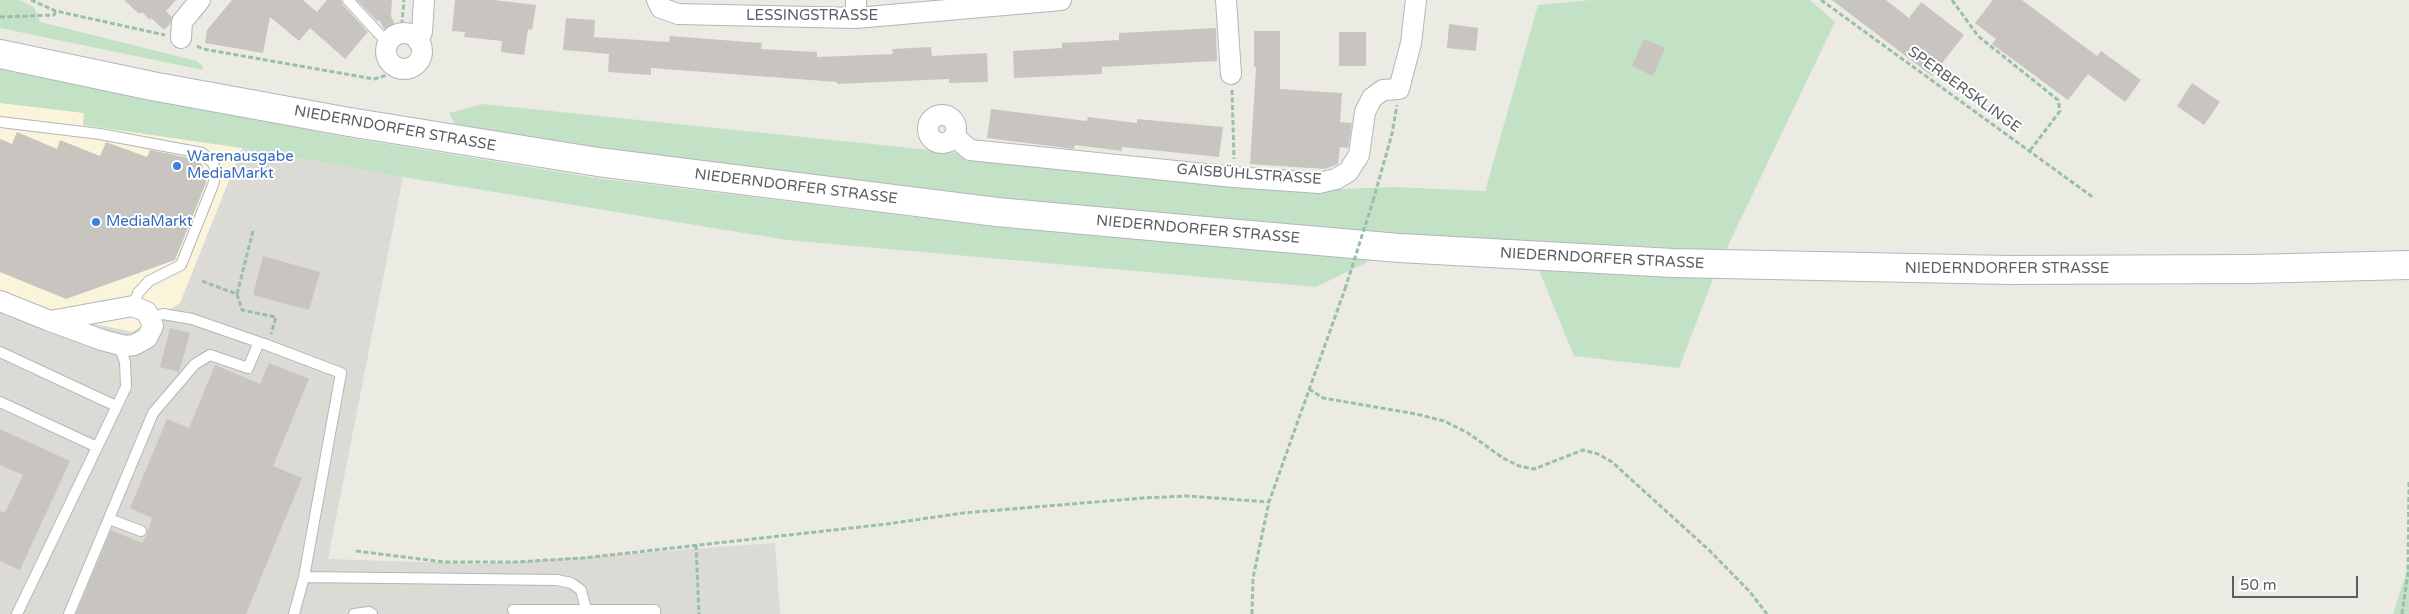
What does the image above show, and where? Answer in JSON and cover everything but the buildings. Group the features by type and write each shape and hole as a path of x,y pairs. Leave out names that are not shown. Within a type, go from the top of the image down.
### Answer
{"main road":[{"name":"NIEDERNDORFER STRASSE","path":"0,54 152,86 349,122 598,162 997,212 1226,233 1399,248 1673,263 2009,270 2261,269 2409,265"}],"street":[{"path":"181,38 182,22 200,0"},
{"path":"403,38 422,52 420,60 413,67 403,70 395,67 387,59 386,46 403,38 422,32 424,0"},
{"name":"LESSINGSTRASSE","path":"657,0 661,8 678,14 856,9 1061,0"},
{"path":"1226,0 1231,74"},
{"path":"1399,89 1411,44 1416,0"},
{"name":"GAISBÜHLSTRASSE","path":"954,136 970,150 1234,177 1319,183 1336,179 1348,172 1359,155 1365,112 1372,98 1383,90 1399,89"},
{"path":"0,301 50,321 119,345 134,345 147,338 152,326 150,317 142,309 133,306 50,321"}],"lane":[{"path":"348,0 382,37 403,38"},
{"path":"0,122 100,134 202,154 213,163 216,172 213,185 181,264 148,281 138,293 133,306"},
{"path":"150,317 163,314 175,315 263,343 341,373 304,577 294,614"},
{"path":"70,614 149,420 195,364 210,355 248,368 263,343"},
{"path":"17,614 126,388 127,374 119,345"},
{"path":"0,352 116,406"},
{"path":"0,402 97,447"},
{"path":"109,519 141,531"},
{"path":"304,577 557,580 571,583 581,590 586,610"},
{"path":"513,610 655,610 655,614"},
{"path":"354,614 369,612 372,614"}],"path":[{"path":"31,0 56,11 181,38 203,50 374,79 403,70"},
{"path":"403,38 404,0"},
{"name":"SPERBERSKLINGE","path":"1821,0 2094,198"},
{"path":"1952,0 1978,36 2058,100 2060,111 2029,152"},
{"path":"0,17 54,15 56,11"},
{"path":"1231,74 1234,177"},
{"path":"1252,614 1253,578 1269,502 1345,289 1373,202 1392,134 1399,89"},
{"path":"253,231 237,294 242,310 276,317 263,343"},
{"path":"202,281 237,294"},
{"path":"1309,389 1323,398 1416,414 1444,421 1468,433 1503,458 1519,466 1534,469 1583,450 1598,454 1612,462 1710,551 1750,592 1767,614"},
{"path":"2402,614 2408,573 2409,481"},
{"path":"356,551 444,562 515,562 584,558 887,524 963,513 1143,498 1187,496 1269,502"},
{"path":"696,545 699,614"}],"shaded area":[{"name":"MediaMarkt","path":"0,103 84,113 83,125 242,148 180,303 132,332 58,316 0,292"},
{"path":"242,148 403,177 328,559 482,564 775,543 780,614 0,614 0,292 58,316 132,332 180,303"}],"green space":[{"path":"0,0 19,0 34,7 40,22 197,61 203,67 203,70 0,28"},
{"path":"1591,0 1810,0 1835,22 1724,254 1531,247 1206,222 829,182 457,129 449,113 483,104 1318,190 1393,187 1485,191 1538,5"},
{"path":"0,67 344,137 596,178 998,227 1372,260 1316,287 787,240 403,177 242,148 83,125 84,113 0,103"},
{"path":"1538,268 1714,276 1679,368 1574,356"},
{"path":"2409,564 2409,614 2393,614"}],"place":[{"name":"Warenausgabe MediaMarkt","path":"177,166"},
{"name":"MediaMarkt","path":"96,222"}]}
